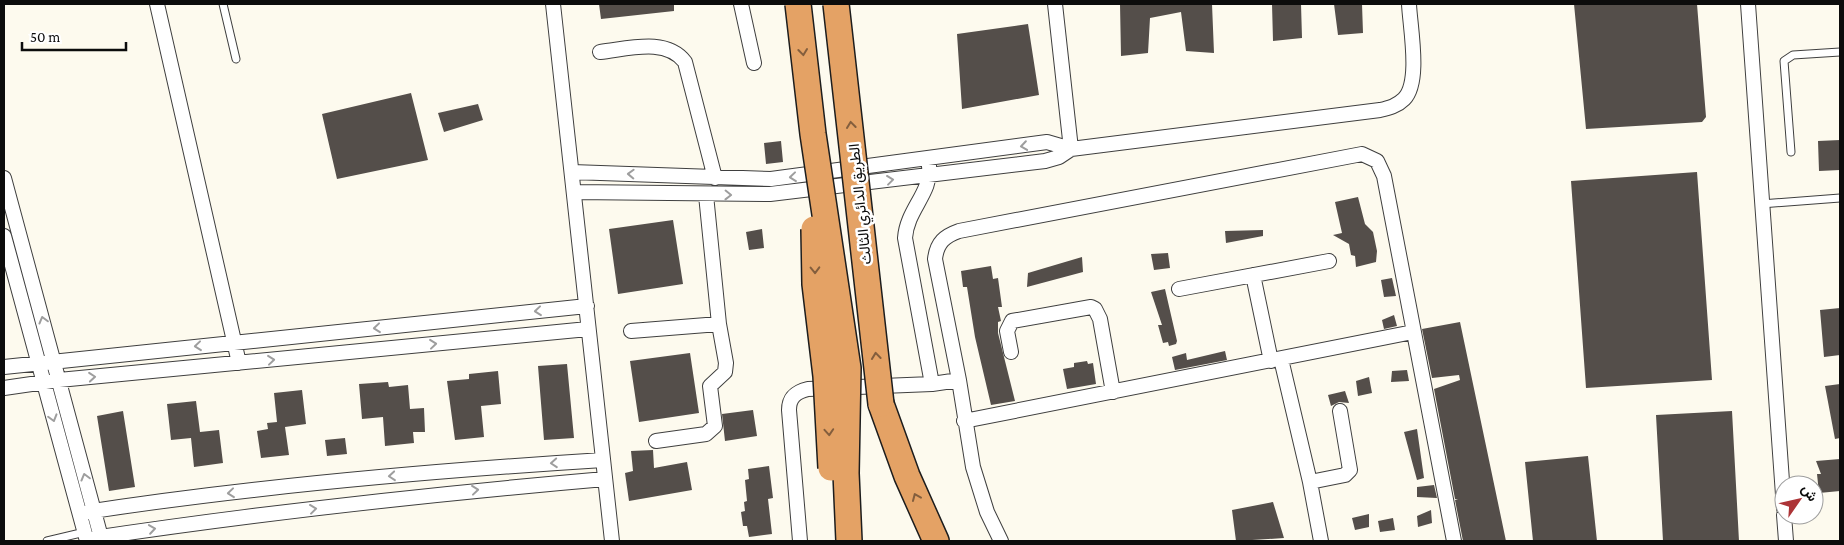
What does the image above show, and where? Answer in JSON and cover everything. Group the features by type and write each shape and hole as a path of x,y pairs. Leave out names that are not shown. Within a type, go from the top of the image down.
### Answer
{"highway":[{"path":"798,4 813,134 848,368 846,473 849,541"},
{"name":"الطريق الدائري الثالث","path":"836,4 882,404 907,476 936,541"},
{"path":"813,134 815,284 826,376 836,541"}],"street":[{"path":"157,4 239,363"},
{"path":"553,4 612,541"},
{"path":"741,4 754,63"},
{"path":"1055,4 1071,149"},
{"path":"572,172 771,179 1047,142 1071,149 1394,106 1405,98 1412,85 1409,4"},
{"path":"1748,4 1782,475"},
{"path":"600,52 658,47 669,48 678,53 685,62 715,178"},
{"path":"574,192 706,195 770,194 1045,161 1059,157 1071,149"},
{"path":"1001,541 987,512 973,467 964,421 959,380 935,258 936,250 946,236 959,230 1353,155 1370,156 1381,168 1454,541"},
{"path":"929,158 930,175 925,191 910,215 905,238 932,384"},
{"path":"4,178 94,511 92,538"},
{"path":"656,441 706,434 713,430 715,422 710,386 726,368 706,195"},
{"path":"22,245 5,245 80,513 92,538"},
{"path":"1179,289 1329,261"},
{"path":"1253,276 1310,482 1321,541"},
{"path":"4,367 587,306"},
{"path":"1011,352 1007,331 1012,320 1091,307 1095,309 1100,319 1113,392"},
{"path":"632,331 720,324"},
{"path":"4,388 59,380 588,329"},
{"path":"964,421 1413,332"},
{"path":"800,541 789,410 789,402 793,395 808,389 932,384 959,380"},
{"path":"1310,482 1346,475 1350,470 1340,411"},
{"path":"80,513 220,494 357,479 473,468 603,460"},
{"path":"92,538 474,490 605,479"},
{"path":"1785,525 1786,541"}],"lane":[{"path":"223,4 236,58"},
{"path":"1791,152 1784,60 1794,55 1840,52"},
{"path":"1762,204 1840,198"},
{"path":"47,541 92,538"}],"building":[{"path":"599,4 674,4 674,11 601,19"},
{"path":"1120,4 1212,4 1214,53 1186,51 1181,12 1150,18 1148,53 1121,56"},
{"path":"1272,4 1301,4 1302,38 1273,41"},
{"path":"1334,4 1362,4 1363,33 1338,35"},
{"path":"1574,4 1697,4 1706,117 1702,122 1586,129"},
{"path":"1028,24 1039,95 962,109 957,34"},
{"path":"411,93 428,160 337,179 322,114"},
{"path":"478,104 483,120 444,132 438,113"},
{"path":"1840,140 1840,170 1819,171 1818,141"},
{"path":"781,141 783,162 766,164 764,143"},
{"path":"1697,172 1712,380 1586,388 1571,181"},
{"path":"1358,197 1365,224 1373,232 1377,251 1376,262 1356,267 1355,256 1351,255 1349,244 1333,235 1342,233 1335,202"},
{"path":"673,220 683,284 618,294 609,229"},
{"path":"762,229 764,248 749,250 746,232"},
{"path":"1263,230 1263,236 1226,243 1225,231"},
{"path":"1168,253 1170,268 1154,270 1151,254"},
{"path":"1082,257 1083,272 1027,287 1028,273"},
{"path":"991,266 993,279 998,278 1002,307 998,307 1001,321 998,322 998,333 1015,401 991,405 975,337 967,287 963,287 961,271"},
{"path":"1392,278 1396,296 1384,297 1381,280"},
{"path":"1165,289 1177,341 1176,344 1169,346 1168,342 1163,343 1158,325 1162,325 1151,292"},
{"path":"1840,308 1840,355 1824,357 1820,310"},
{"path":"1394,315 1397,326 1384,329 1382,320"},
{"path":"1460,322 1506,541 1463,541 1455,500 1458,499 1455,499 1434,389 1460,380 1459,375 1432,378 1422,329"},
{"path":"1225,351 1227,360 1175,370 1172,357 1186,353 1187,360"},
{"path":"690,353 699,413 639,422 630,361"},
{"path":"1087,361 1088,364 1093,363 1096,384 1067,389 1063,369 1074,367 1074,363"},
{"path":"567,364 574,438 544,440 538,366"},
{"path":"1407,370 1409,381 1391,382 1392,371"},
{"path":"498,371 501,404 481,406 484,437 455,440 447,381 469,379 469,374"},
{"path":"1369,377 1372,393 1358,396 1356,381"},
{"path":"388,382 389,387 408,385 410,409 424,408 425,432 413,432 414,443 385,446 383,417 362,419 359,384"},
{"path":"1840,384 1840,438 1835,439 1825,386"},
{"path":"302,390 306,424 285,427 289,455 261,458 257,431 268,429 267,423 277,422 274,393"},
{"path":"1345,391 1349,403 1339,402 1331,406 1328,395"},
{"path":"196,401 200,432 219,430 223,463 194,467 191,438 171,440 167,404"},
{"path":"753,410 757,436 725,441 722,414"},
{"path":"123,411 135,487 109,491 97,416"},
{"path":"1732,411 1739,541 1663,541 1656,415"},
{"path":"1417,429 1424,478 1417,480 1404,432"},
{"path":"345,438 347,454 327,456 325,440"},
{"path":"653,450 654,468 687,462 692,490 629,501 625,473 633,471 631,451"},
{"path":"1588,456 1597,541 1533,541 1525,462"},
{"path":"1840,459 1840,491 1824,493 1824,475 1817,475 1821,474 1816,461"},
{"path":"769,466 773,498 768,499 772,534 749,537 747,526 743,526 741,512 745,511 744,502 747,501 745,480 749,479 748,469"},
{"path":"1434,485 1437,498 1417,497 1417,487"},
{"path":"1273,502 1284,538 1236,541 1232,510"},
{"path":"1431,510 1432,523 1418,527 1417,516"},
{"path":"1369,514 1369,527 1355,530 1352,518"},
{"path":"1393,518 1395,530 1380,532 1378,521"}]}
